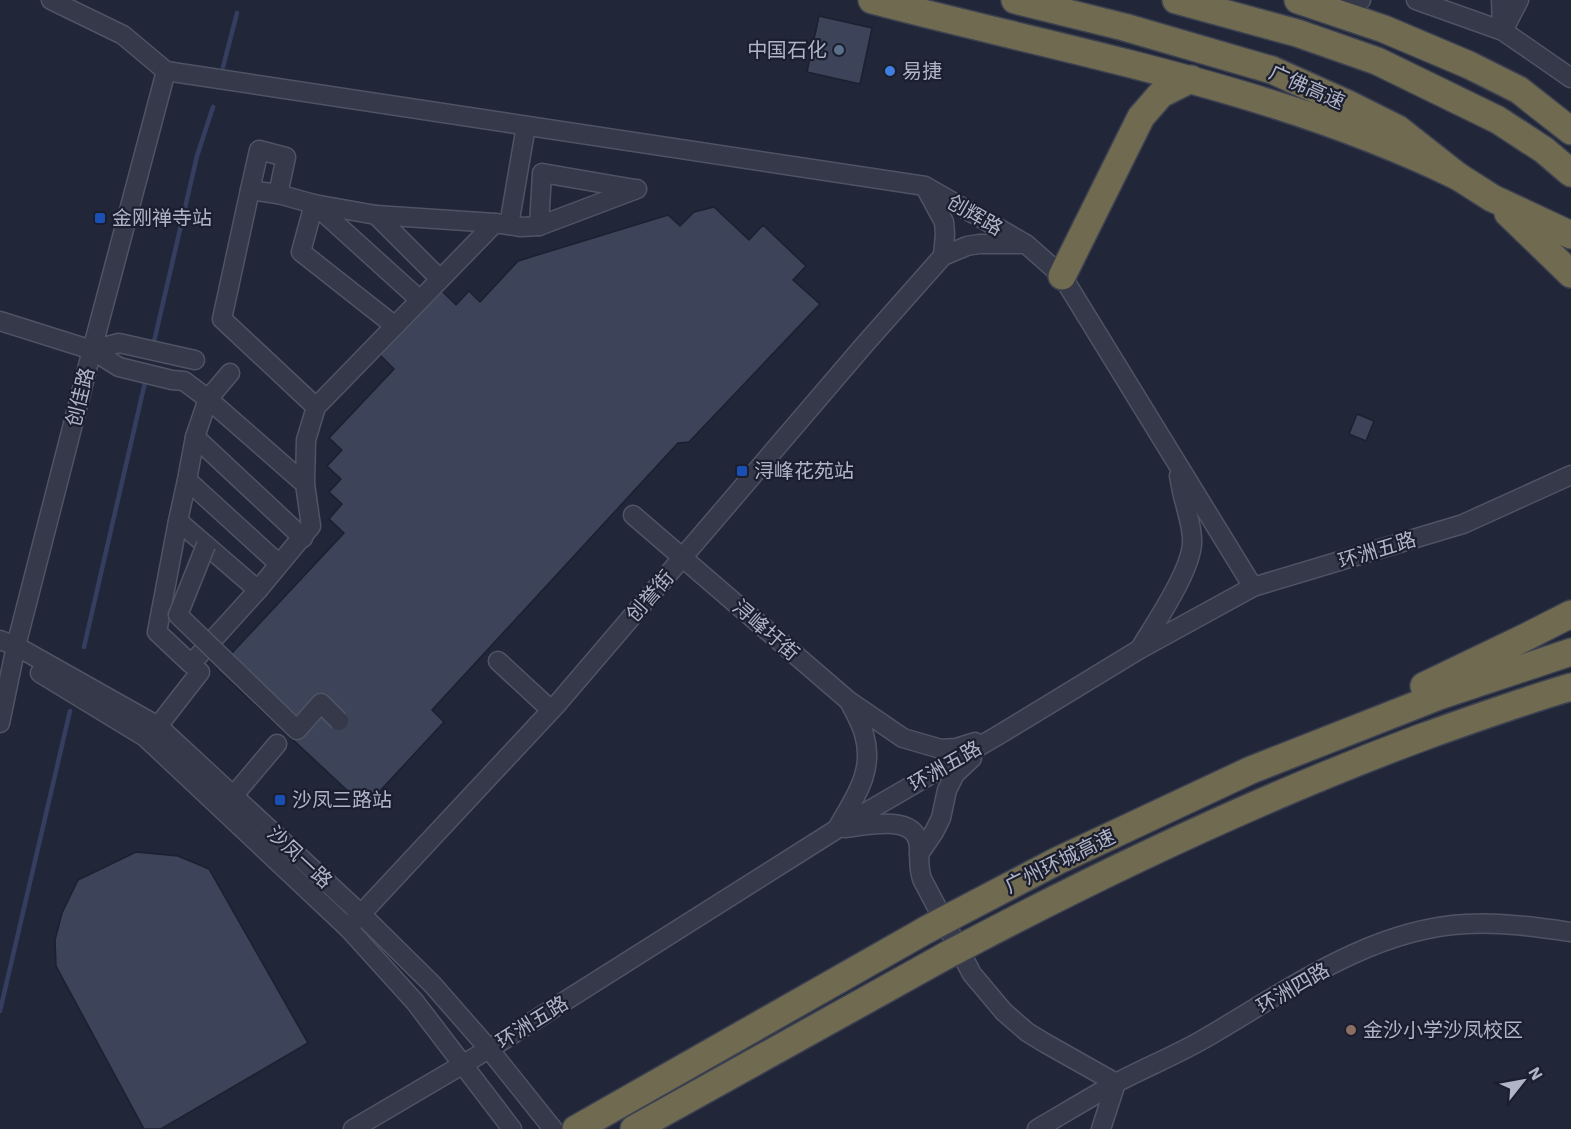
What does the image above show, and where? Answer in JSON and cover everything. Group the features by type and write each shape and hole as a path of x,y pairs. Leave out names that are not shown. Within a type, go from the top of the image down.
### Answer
{"highway":[{"path":"872,0 1191,79 1379,141 1459,177"},
{"name":"广佛高速","path":"1015,0 1124,27 1272,70 1398,129 1459,177 1492,198 1568,234"},
{"path":"1176,0 1297,33 1377,62 1498,120 1544,150 1571,173"},
{"path":"1298,0 1384,29 1469,65 1519,90 1571,131"},
{"path":"1062,276 1141,117 1161,94 1191,79"},
{"path":"1492,198 1571,274"},
{"path":"1183,802 1571,614"},
{"name":"广州环城高速","path":"583,1125 926,930 1058,861 1251,770 1439,696 1571,652"},
{"name":"广州环城高速","path":"634,1129 959,949 1128,862 1270,798 1435,733 1571,687"}],"street":[{"path":"51,0 123,35 166,71 925,186 944,222 943,256 967,246 979,244 1026,243"},
{"path":"1328,11 1362,0"},
{"path":"1416,0 1503,31 1571,78"},
{"path":"1501,0 1503,31"},
{"path":"1503,31 1519,0"},
{"name":"创佳路","path":"0,723 8,649 92,350 166,71"},
{"path":"230,373 208,399 195,437 157,632 191,664 258,590 311,526 305,484 306,440 316,406 440,279 502,224 526,126"},
{"path":"278,194 286,157 259,150 222,319 316,406"},
{"path":"250,190 376,215 521,227 539,226 637,189 542,173 539,226"},
{"name":"创辉路","path":"925,186 1026,243 1062,276 1253,587"},
{"path":"314,204 420,300"},
{"path":"314,204 301,252 394,326"},
{"path":"376,215 440,279"},
{"name":"创誉街","path":"348,928 551,710 943,256"},
{"path":"0,321 92,350 119,367 184,381 208,399 305,484"},
{"path":"92,350 119,343 195,360"},
{"path":"195,437 303,538"},
{"path":"1140,649 1178,584 1192,545 1191,524 1176,462"},
{"name":"环洲五路","path":"353,1129 464,1065 837,829 1140,649 1253,587 1463,524 1571,475"},
{"path":"187,480 279,564"},
{"name":"浔峰圩街","path":"633,515 849,701 903,738 941,749 956,748 997,736"},
{"path":"177,521 258,590"},
{"path":"206,544 178,615 297,730 321,703 339,721"},
{"name":"沙凤一路","path":"8,649 158,726 361,914 432,984 489,1049 553,1129"},
{"name":"沙凤一路","path":"8,649 145,737 348,928 415,1002 512,1129"},
{"path":"498,661 551,710"},
{"path":"158,726 200,672"},
{"path":"837,829 859,790 866,771 864,731 849,701"},
{"path":"919,854 941,818 947,790 955,774 997,736"},
{"path":"234,795 277,744"},
{"path":"837,829 902,824 915,833 918,841 919,870 927,890 972,974 998,1006 1027,1032 1116,1083 1101,1129"},
{"name":"环洲四路","path":"1037,1129 1116,1083 1199,1042 1328,968 1384,941 1437,927 1466,924 1520,926 1571,932"}],"building":[{"name":"中国石化","path":"819,16 872,28 860,84 807,72"},
{"path":"714,207 749,240 763,225 806,266 793,280 820,304 689,442 678,443 432,710 444,722 365,807 217,669 344,533 329,519 342,504 329,492 341,479 327,466 342,450 329,438 394,369 378,353 439,288 456,305 469,291 480,302 518,261 668,215 680,226 694,212"},
{"path":"1357,414 1374,421 1366,441 1349,434"},
{"path":"136,852 178,856 209,869 308,1043 161,1129 144,1129 56,966 55,940 62,913 78,880"}],"waterway":[{"path":"223,67 237,13"},
{"path":"153,346 197,156 213,107"},
{"path":"84,647 146,378"},
{"path":"0,1011 70,711"}],"place":[{"name":"中国石化","path":"839,50"},
{"name":"易捷","path":"890,71"},
{"name":"金刚禅寺站","path":"100,218"},
{"name":"浔峰花苑站","path":"742,471"},
{"name":"沙凤三路站","path":"280,800"},
{"name":"金沙小学沙凤校区","path":"1351,1030"}]}
